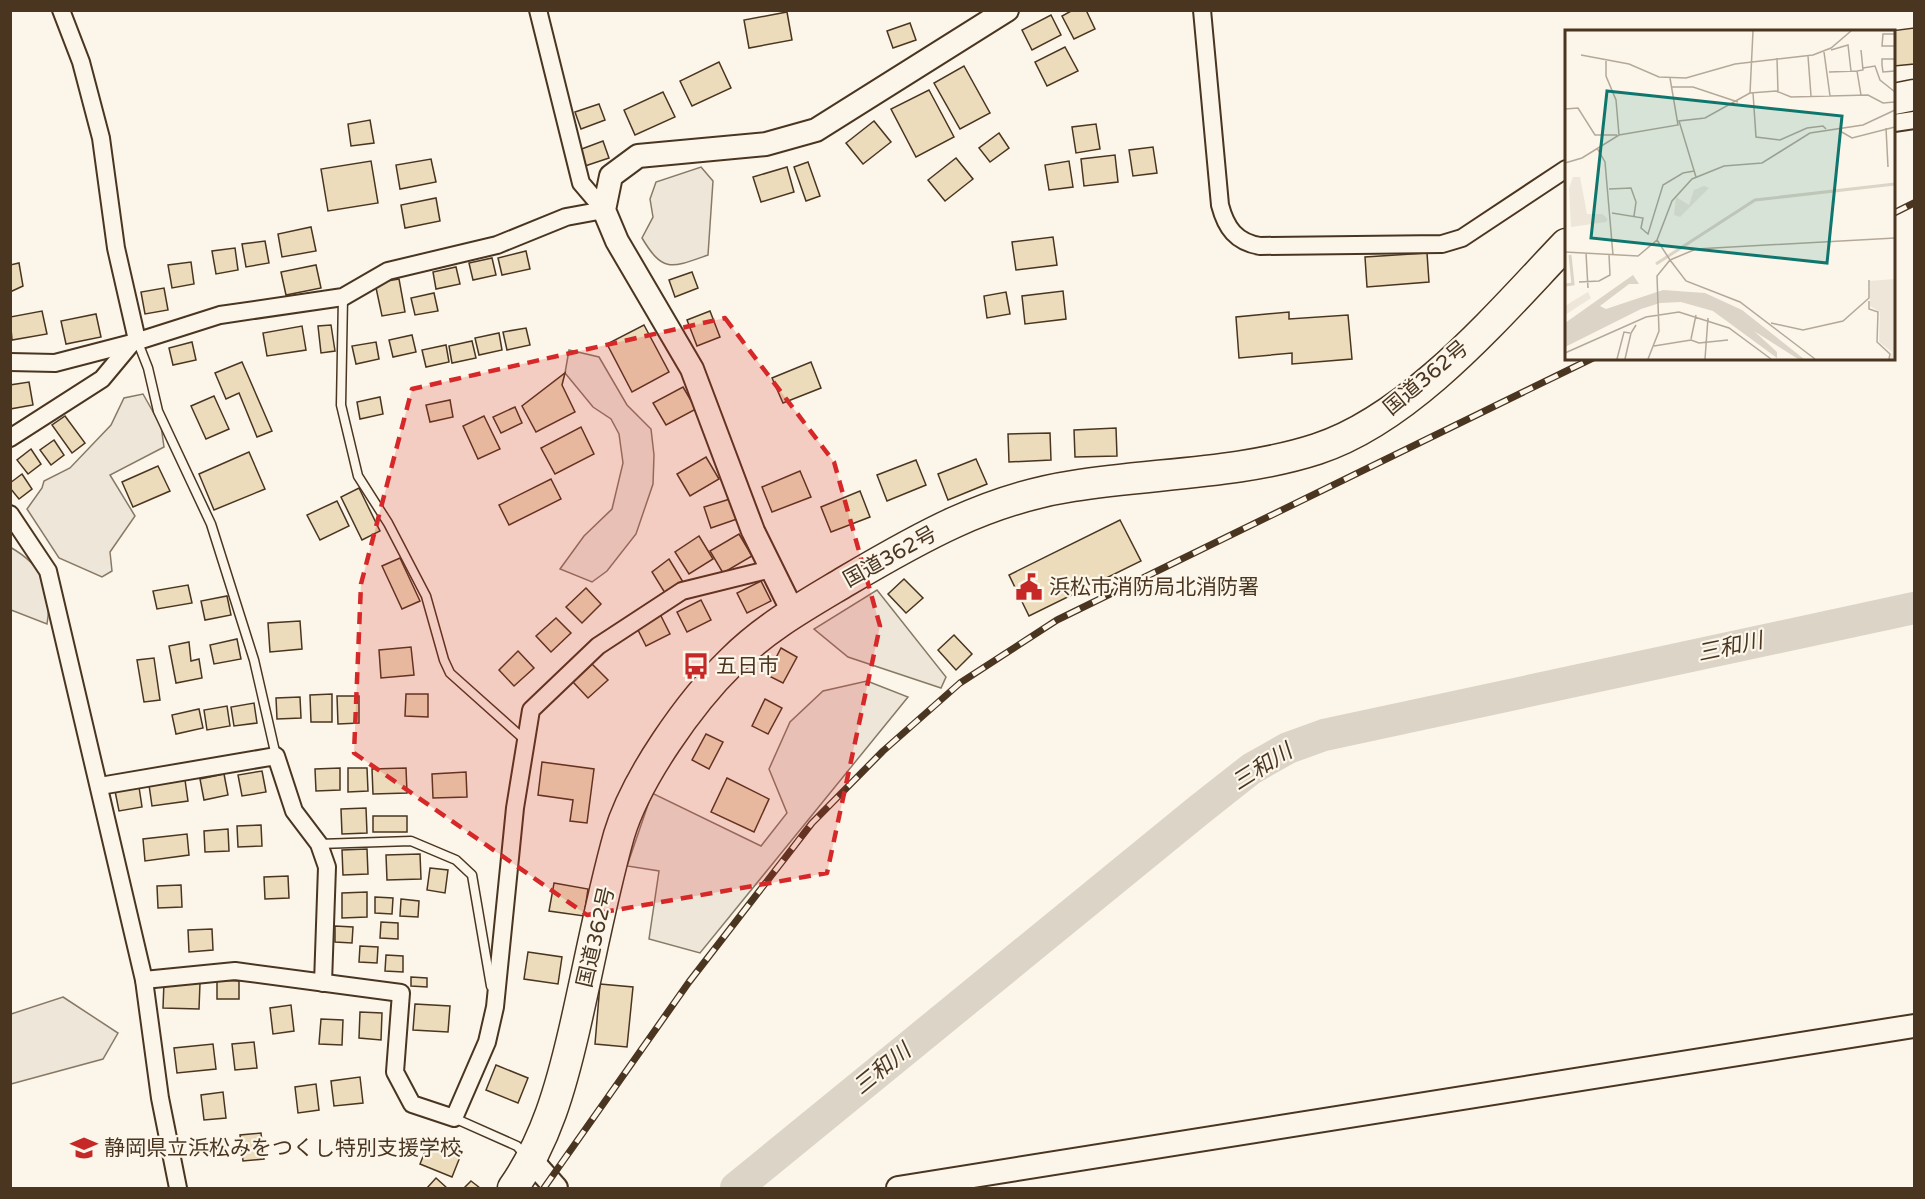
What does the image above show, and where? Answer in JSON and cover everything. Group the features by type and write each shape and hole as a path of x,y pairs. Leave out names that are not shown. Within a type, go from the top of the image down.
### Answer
{"highway":[{"path":"1895,99 1914,95"},
{"name":"国道362号","path":"513,1188 532,1161 559,1094 620,832 641,786 683,718 731,662 762,634 793,612 901,549 967,515 1014,499 1069,486 1250,463 1318,448 1371,424 1418,390 1496,317 1565,245"}],"street":[{"path":"61,10 81,62 101,138 116,248 135,342"},
{"path":"538,10 581,183 604,210 617,241 692,369 753,531 793,612"},
{"path":"604,210 611,176 638,156 766,144 816,130 1007,10"},
{"path":"1202,10 1220,205 1225,223 1245,243 1260,246 1442,244 1462,238 1565,171"},
{"path":"1895,123 1914,120"},
{"path":"10,362 56,363 135,342 220,315 343,297 388,271 497,245 566,217 604,210"},
{"path":"10,438 102,379 135,342"},
{"path":"10,514 48,571 144,980 160,1098 178,1188"},
{"path":"144,980 235,971 401,993 402,1005 395,1072 412,1104 454,1118 488,1042 495,1007 525,740 531,710 598,646 682,591 771,569"},
{"path":"100,786 276,756 294,811 319,844 327,867 323,983"},
{"path":"898,1188 1914,1026"},
{"path":"532,1161 556,1188"}],"lane":[{"path":"343,297 341,405 358,476 387,523 426,596 438,630 444,660 450,673 525,740"},
{"path":"135,342 148,368 158,411 214,535 254,660 276,756"},
{"path":"319,844 411,841 456,860 472,875 495,1007"},
{"path":"454,1118 517,1146 532,1161"}],"highlighted area":[{"path":"725,318 834,462 880,626 827,873 587,915 354,753 361,584 412,389"}],"shaded area":[{"path":"701,167 713,181 708,255 676,265 662,262 642,238 653,217 650,199 656,182"},
{"path":"569,350 599,357 627,405 651,429 654,455 653,484 636,534 607,571 592,582 560,569 584,536 612,509 623,463 619,434 611,419 593,407 565,373"},
{"path":"143,394 161,426 164,447 110,475 135,516 110,552 112,571 102,577 59,558 27,509 42,488 44,481 70,468 111,425 124,398"},
{"path":"10,547 31,562 43,579 48,599 47,624 11,610"},
{"path":"877,590 946,677 941,688 848,657 814,629"},
{"path":"867,681 908,697 700,953 649,939 659,871 627,866 652,793 761,846 787,813 769,769 790,722 823,691"},
{"path":"63,997 118,1033 103,1059 11,1084 11,1014"}],"building":[{"path":"1073,10 1086,10 1095,29 1074,39 1062,16"},
{"path":"787,12 792,40 749,48 744,20"},
{"path":"1051,15 1061,35 1032,50 1022,30"},
{"path":"910,23 916,40 893,48 887,31"},
{"path":"1914,28 1914,64 1895,66 1895,30"},
{"path":"1065,47 1078,71 1047,86 1035,62"},
{"path":"719,62 731,88 692,106 680,81"},
{"path":"964,66 990,113 960,129 934,83"},
{"path":"929,90 954,137 916,157 891,109"},
{"path":"663,92 675,117 635,135 624,110"},
{"path":"599,104 605,120 581,129 575,112"},
{"path":"370,120 374,143 351,146 348,124"},
{"path":"874,121 891,142 863,164 846,143"},
{"path":"1096,124 1100,149 1076,153 1072,127"},
{"path":"999,133 1009,148 990,162 979,148"},
{"path":"603,141 609,158 585,166 579,150"},
{"path":"1153,147 1157,173 1133,176 1129,150"},
{"path":"1115,155 1118,182 1084,186 1081,159"},
{"path":"956,158 973,179 945,201 928,180"},
{"path":"431,159 436,182 400,189 396,165"},
{"path":"371,161 378,203 328,211 321,169"},
{"path":"1069,161 1073,187 1049,190 1045,165"},
{"path":"808,162 820,196 806,201 794,167"},
{"path":"787,167 794,192 761,202 753,177"},
{"path":"436,198 440,221 405,228 401,205"},
{"path":"311,227 316,251 282,257 278,234"},
{"path":"1053,237 1057,265 1016,270 1012,242"},
{"path":"265,241 269,263 246,267 242,244"},
{"path":"235,248 238,270 216,274 212,251"},
{"path":"526,251 530,269 502,275 498,258"},
{"path":"1427,253 1429,282 1367,287 1365,257"},
{"path":"492,258 496,275 473,280 469,263"},
{"path":"191,262 194,284 172,288 168,265"},
{"path":"19,263 23,286 10,292 10,265"},
{"path":"316,265 321,288 286,295 281,272"},
{"path":"456,267 460,284 436,289 433,272"},
{"path":"692,272 698,288 675,297 669,280"},
{"path":"399,279 405,312 382,316 375,283"},
{"path":"164,288 168,310 145,314 141,292"},
{"path":"1063,291 1066,319 1025,324 1022,296"},
{"path":"1006,292 1010,314 987,318 984,296"},
{"path":"434,293 438,311 415,315 411,298"},
{"path":"42,311 47,334 12,340 10,317"},
{"path":"710,311 720,337 697,346 687,320"},
{"path":"1289,312 1289,319 1348,315 1352,359 1292,364 1292,353 1239,358 1236,317"},
{"path":"96,314 101,337 66,344 61,321"},
{"path":"331,325 335,351 321,353 318,326"},
{"path":"644,325 669,372 632,392 607,344"},
{"path":"302,326 306,350 267,356 263,333"},
{"path":"526,328 530,345 507,350 503,332"},
{"path":"499,333 502,350 479,355 475,338"},
{"path":"412,335 416,352 393,357 389,340"},
{"path":"472,341 476,358 452,363 449,346"},
{"path":"192,342 196,360 173,365 169,348"},
{"path":"376,342 379,359 356,364 352,346"},
{"path":"446,345 449,362 426,367 422,350"},
{"path":"242,362 272,431 257,437 239,393 226,399 215,373"},
{"path":"811,362 821,388 783,403 772,378"},
{"path":"565,373 562,385 575,412 536,432 522,406"},
{"path":"29,382 33,405 10,409 10,385"},
{"path":"683,387 696,409 666,425 653,403"},
{"path":"214,396 229,429 206,439 191,406"},
{"path":"380,397 383,414 360,419 357,402"},
{"path":"450,400 453,417 430,422 426,405"},
{"path":"515,407 522,423 501,433 493,417"},
{"path":"65,416 85,443 72,453 52,425"},
{"path":"484,416 500,449 478,459 463,426"},
{"path":"581,427 594,454 555,474 541,448"},
{"path":"1116,428 1117,456 1075,457 1074,430"},
{"path":"1050,433 1051,460 1009,462 1008,434"},
{"path":"54,440 64,455 51,465 40,450"},
{"path":"31,449 41,464 28,474 17,460"},
{"path":"249,452 265,489 214,510 199,474"},
{"path":"706,457 719,479 690,496 677,474"},
{"path":"976,459 987,484 948,500 938,474"},
{"path":"916,460 926,485 887,501 877,475"},
{"path":"158,466 170,491 133,507 122,482"},
{"path":"800,471 811,497 772,512 762,487"},
{"path":"22,474 32,489 19,499 10,488 10,483"},
{"path":"551,479 561,499 509,525 499,505"},
{"path":"359,488 380,531 362,540 341,497"},
{"path":"860,491 870,517 831,532 821,507"},
{"path":"730,499 737,519 711,528 704,507"},
{"path":"337,501 349,526 320,540 307,515"},
{"path":"1120,520 1141,561 1029,616 1009,575"},
{"path":"739,534 752,556 723,573 710,551"},
{"path":"699,536 713,559 689,574 675,552"},
{"path":"400,558 420,601 402,609 382,566"},
{"path":"669,559 683,582 665,593 652,572"},
{"path":"904,579 923,598 906,613 888,594"},
{"path":"761,581 771,601 747,613 737,593"},
{"path":"188,585 192,603 157,609 153,591"},
{"path":"586,588 601,604 582,623 566,607"},
{"path":"227,596 231,615 205,620 201,601"},
{"path":"701,600 711,620 687,632 677,612"},
{"path":"660,614 670,634 646,646 636,626"},
{"path":"556,618 571,633 551,652 536,636"},
{"path":"300,621 302,649 270,652 268,623"},
{"path":"954,635 972,654 956,670 938,650"},
{"path":"237,639 241,659 214,664 210,645"},
{"path":"189,642 191,661 199,659 202,678 176,683 169,646"},
{"path":"411,647 414,675 381,678 379,650"},
{"path":"781,648 797,657 783,683 767,675"},
{"path":"518,651 534,668 514,686 499,670"},
{"path":"154,658 160,700 144,702 137,660"},
{"path":"592,664 608,680 588,698 573,682"},
{"path":"332,694 332,722 311,722 310,695"},
{"path":"406,694 428,694 428,717 405,716"},
{"path":"337,696 359,696 359,723 338,724"},
{"path":"300,697 301,718 277,719 276,698"},
{"path":"765,699 782,708 768,734 752,726"},
{"path":"254,703 257,723 234,726 231,707"},
{"path":"227,706 230,726 207,730 204,710"},
{"path":"199,709 203,728 176,734 172,715"},
{"path":"706,734 723,742 709,769 692,760"},
{"path":"542,762 594,769 587,823 570,821 573,800 538,795"},
{"path":"340,768 340,790 316,791 315,769"},
{"path":"348,768 367,768 368,791 348,792"},
{"path":"406,768 407,793 373,794 372,769"},
{"path":"262,771 266,792 242,796 238,775"},
{"path":"466,772 467,797 433,798 432,774"},
{"path":"224,774 228,795 204,800 200,779"},
{"path":"727,778 769,799 754,832 711,812"},
{"path":"185,780 188,801 152,806 149,785"},
{"path":"139,787 142,807 119,811 115,791"},
{"path":"366,808 367,833 342,834 341,809"},
{"path":"373,816 407,816 407,832 373,832"},
{"path":"261,825 262,846 238,847 237,826"},
{"path":"228,829 229,851 205,852 204,831"},
{"path":"187,834 189,855 145,861 143,839"},
{"path":"367,849 368,874 343,875 342,850"},
{"path":"420,854 421,879 387,880 386,855"},
{"path":"430,868 448,870 445,893 427,890"},
{"path":"288,876 289,898 265,899 264,877"},
{"path":"554,883 588,889 584,916 549,911"},
{"path":"181,885 182,907 158,908 157,886"},
{"path":"367,892 367,917 342,918 342,893"},
{"path":"375,897 393,898 392,914 375,913"},
{"path":"401,899 419,901 418,917 400,916"},
{"path":"381,922 398,923 398,939 380,938"},
{"path":"335,926 353,927 352,943 335,942"},
{"path":"212,929 213,950 189,952 188,930"},
{"path":"360,946 378,947 377,963 359,962"},
{"path":"528,952 562,957 558,984 524,979"},
{"path":"386,955 403,956 403,972 385,971"},
{"path":"411,977 427,978 427,987 411,986"},
{"path":"217,980 239,981 239,999 217,999"},
{"path":"164,982 200,983 199,1009 163,1008"},
{"path":"600,984 633,987 627,1047 595,1044"},
{"path":"415,1004 450,1006 448,1032 413,1030"},
{"path":"291,1005 294,1031 273,1034 270,1008"},
{"path":"360,1012 382,1013 381,1040 359,1038"},
{"path":"321,1019 343,1020 342,1045 319,1044"},
{"path":"254,1042 257,1068 235,1070 232,1044"},
{"path":"213,1044 216,1069 177,1073 174,1048"},
{"path":"496,1065 528,1078 518,1103 486,1090"},
{"path":"360,1077 363,1103 334,1106 331,1081"},
{"path":"316,1084 319,1110 298,1113 295,1087"},
{"path":"223,1092 226,1118 204,1120 201,1095"},
{"path":"261,1133 264,1159 243,1161 240,1135"},
{"path":"430,1139 462,1152 452,1177 420,1164"},
{"path":"436,1178 447,1188 427,1188"},
{"path":"471,1181 480,1188 464,1188"}],"waterway":[{"name":"三和川","path":"736,1188 1199,810 1251,769 1288,748 1324,735 1914,608"}],"railway":[{"path":"1895,212 1914,203"},
{"path":"544,1188 689,982 812,823 883,751 960,683 1057,620 1589,360"}],"place":[{"name":"浜松市消防局北消防署","path":"1029,587"},
{"name":"五日市","path":"696,666"},
{"name":"静岡県立浜松みをつくし特別支援学校","path":"84,1148"}]}
